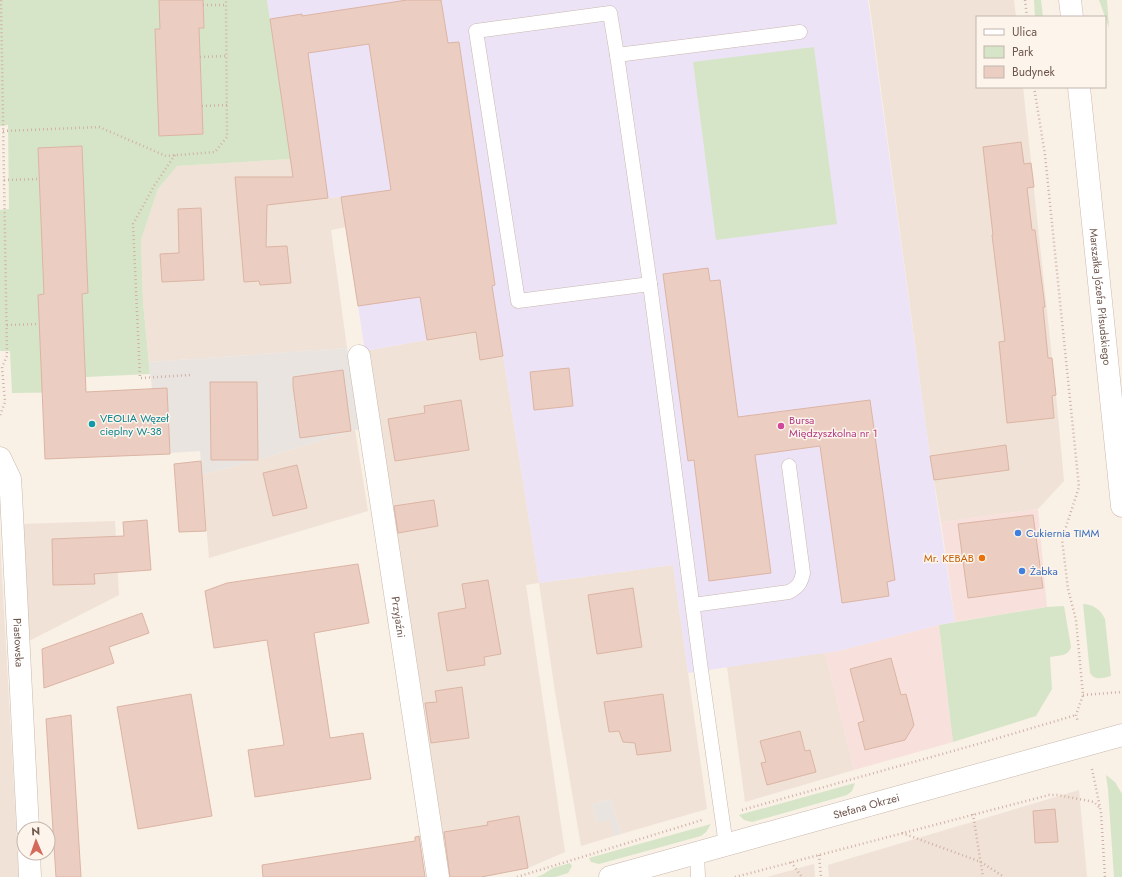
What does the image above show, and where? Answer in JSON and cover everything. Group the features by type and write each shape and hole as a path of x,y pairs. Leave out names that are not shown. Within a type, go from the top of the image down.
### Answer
{"street":[{"path":"1070,0 1072,16"},
{"name":"Marszałka Józefa Piłsudskiego","path":"1079,88 1120,472 1122,506"},
{"name":"Przyjaźni","path":"359,356 438,877"},
{"name":"Piastowska","path":"0,458 10,479 28,821"},
{"name":"Stefana Okrzei","path":"610,877 1122,735"},
{"path":"29,861 30,877"}],"lane":[{"path":"650,284 518,301 476,31 610,13 650,284 726,845"},
{"path":"617,55 800,32"},
{"path":"693,604 789,592 797,587 802,581 803,573 789,466"},
{"path":"697,853 698,877"}],"path":[{"path":"0,415 5,402 2,367 7,356 1,89 1,0"},
{"path":"3,131 99,127 166,156 216,152 227,137 226,0"},
{"path":"1025,0 1027,16"},
{"path":"203,5 226,5"},
{"path":"200,57 226,56"},
{"path":"1034,88 1045,155 1079,487 1062,539 1068,589 1076,620 1083,695 1076,715 1079,726"},
{"path":"202,106 227,105"},
{"path":"176,155 154,186 133,224 140,378 190,375"},
{"path":"4,180 39,179"},
{"path":"7,325 40,324"},
{"path":"1083,695 1122,692"},
{"path":"517,877 708,818 985,742 1076,715"},
{"path":"1093,772 1101,812 1105,877"},
{"path":"735,877 1054,794 1094,802 1101,812"},
{"path":"973,814 983,877"},
{"path":"901,833 981,862 1004,877"},
{"path":"819,854 821,877"},
{"path":"791,862 802,877"}],"shaded area":[{"path":"267,0 868,0 930,456 955,622 838,651 688,673 673,565 539,583 496,312 424,324 427,340 365,351 341,197 297,201"},
{"path":"869,0 1014,0 1016,16 976,16 976,88 1023,88 1064,481 1038,509 941,522 930,456"},
{"path":"291,159 328,198 341,197 346,227 331,230 347,348 149,362 143,302 141,240 158,189 177,166"},
{"path":"496,312 539,583 526,585 565,852 528,868 485,877 445,877 365,351 427,340 424,323"},
{"path":"347,348 362,429 202,475 200,451 170,453 167,389 152,389 149,362"},
{"path":"355,430 368,511 209,558 202,475 258,460"},
{"path":"1038,509 1047,607 955,622 941,522"},
{"path":"115,521 119,595 25,643 19,524"},
{"path":"0,535 16,824 16,861 18,861 19,877 0,877"},
{"path":"673,565 707,809 621,834 611,799 592,804 597,823 610,819 614,836 581,846 555,692 539,583"},
{"path":"939,625 953,742 854,770 825,652 838,651"},
{"path":"825,652 854,770 745,802 727,667"},
{"path":"1079,790 1087,877 829,877 828,865"},
{"path":"611,799 621,834 614,836 610,820 597,823 592,804"},
{"path":"814,864 815,877 767,877"}],"green space":[{"path":"0,0 267,0 291,159 177,166 158,189 141,240 143,302 150,374 86,377 86,392 12,393 10,351 0,351 0,210 9,209 8,125 0,126"},
{"path":"1034,0 1041,0 1043,16 1035,16"},
{"path":"1099,0 1107,0 1109,28 1106,16"},
{"path":"814,47 837,224 716,240 693,62"},
{"path":"1083,604 1096,608 1105,619 1111,676 1097,678 1092,676 1090,673"},
{"path":"1064,606 1071,647 1065,654 1050,657 1052,689 1036,716 953,742 939,625 1047,607"},
{"path":"1106,775 1115,782 1122,794 1122,877 1114,877"},
{"path":"855,783 852,791 847,795 752,822 744,820 739,815"},
{"path":"711,824 706,832 701,836 599,864 591,862 589,858"},
{"path":"570,863 572,866 568,873 555,877 536,877 553,868"}],"building":[{"path":"159,0 203,0 204,28 199,28 203,134 159,136 155,29 160,29"},
{"path":"407,0 441,0 448,43 459,42 495,285 492,286 503,356 480,360 476,332 427,340 420,297 358,306 341,197 391,190 369,44 308,53 328,198 267,205 266,247 287,246 291,283 260,285 259,281 244,282 235,177 293,177 270,19 302,14 302,16"},
{"path":"1021,142 1024,164 1031,163 1034,187 1027,188 1032,230 1035,230 1045,307 1043,307 1048,358 1052,358 1056,395 1052,396 1054,418 1007,423 999,342 1005,341 983,147"},
{"path":"82,146 88,293 82,294 86,392 167,388 170,454 45,459 38,295 44,294 38,148"},
{"path":"201,208 204,280 162,282 160,254 179,253 178,209"},
{"path":"708,268 710,281 720,280 738,417 870,400 895,580 887,582 889,596 842,603 820,446 755,455 771,573 709,581 694,460 688,461 663,274"},
{"path":"569,368 573,406 534,410 530,372"},
{"path":"343,370 351,431 300,438 293,377"},
{"path":"210,382 257,382 258,460 211,460"},
{"path":"461,400 469,450 395,461 388,419 425,413 424,406"},
{"path":"1006,445 1009,470 934,480 930,456"},
{"path":"201,461 206,531 179,532 174,464"},
{"path":"297,465 307,508 273,516 263,473"},
{"path":"434,500 438,526 398,533 394,506"},
{"path":"1033,515 1043,588 968,598 958,524"},
{"path":"147,520 151,570 94,574 95,584 53,585 52,539 124,536 123,522"},
{"path":"358,564 369,623 314,633 330,738 363,733 371,779 255,797 248,750 284,745 267,640 214,648 205,591 227,583"},
{"path":"488,580 501,654 484,657 485,665 447,671 438,613 466,608 462,584"},
{"path":"633,588 642,647 597,654 588,595"},
{"path":"142,613 149,633 109,647 114,663 44,688 42,649"},
{"path":"891,658 901,695 906,694 914,725 905,740 865,750 858,723 864,721 850,669"},
{"path":"462,687 469,738 431,743 425,703 437,702 435,691"},
{"path":"191,694 212,816 138,829 117,707"},
{"path":"663,694 671,751 637,755 635,743 623,742 619,731 609,732 604,702"},
{"path":"71,715 81,877 56,877 56,821 52,821 46,719"},
{"path":"800,731 805,751 810,750 816,772 767,785 761,763 766,762 760,741"},
{"path":"1055,809 1058,842 1035,843 1033,811"},
{"path":"519,816 528,868 481,877 450,877 444,832 488,825 487,822"},
{"path":"419,836 425,877 263,877 262,865 415,841 415,837"}],"place":[{"name":"VEOLIA Węzeł cieplny W-38","path":"92,424"},
{"name":"Bursa Międzyszkolna nr 1","path":"781,426"},
{"name":"Cukiernia TIMM","path":"1018,533"},
{"name":"Mr. KEBAB","path":"982,558"},
{"name":"Żabka","path":"1022,571"}]}
